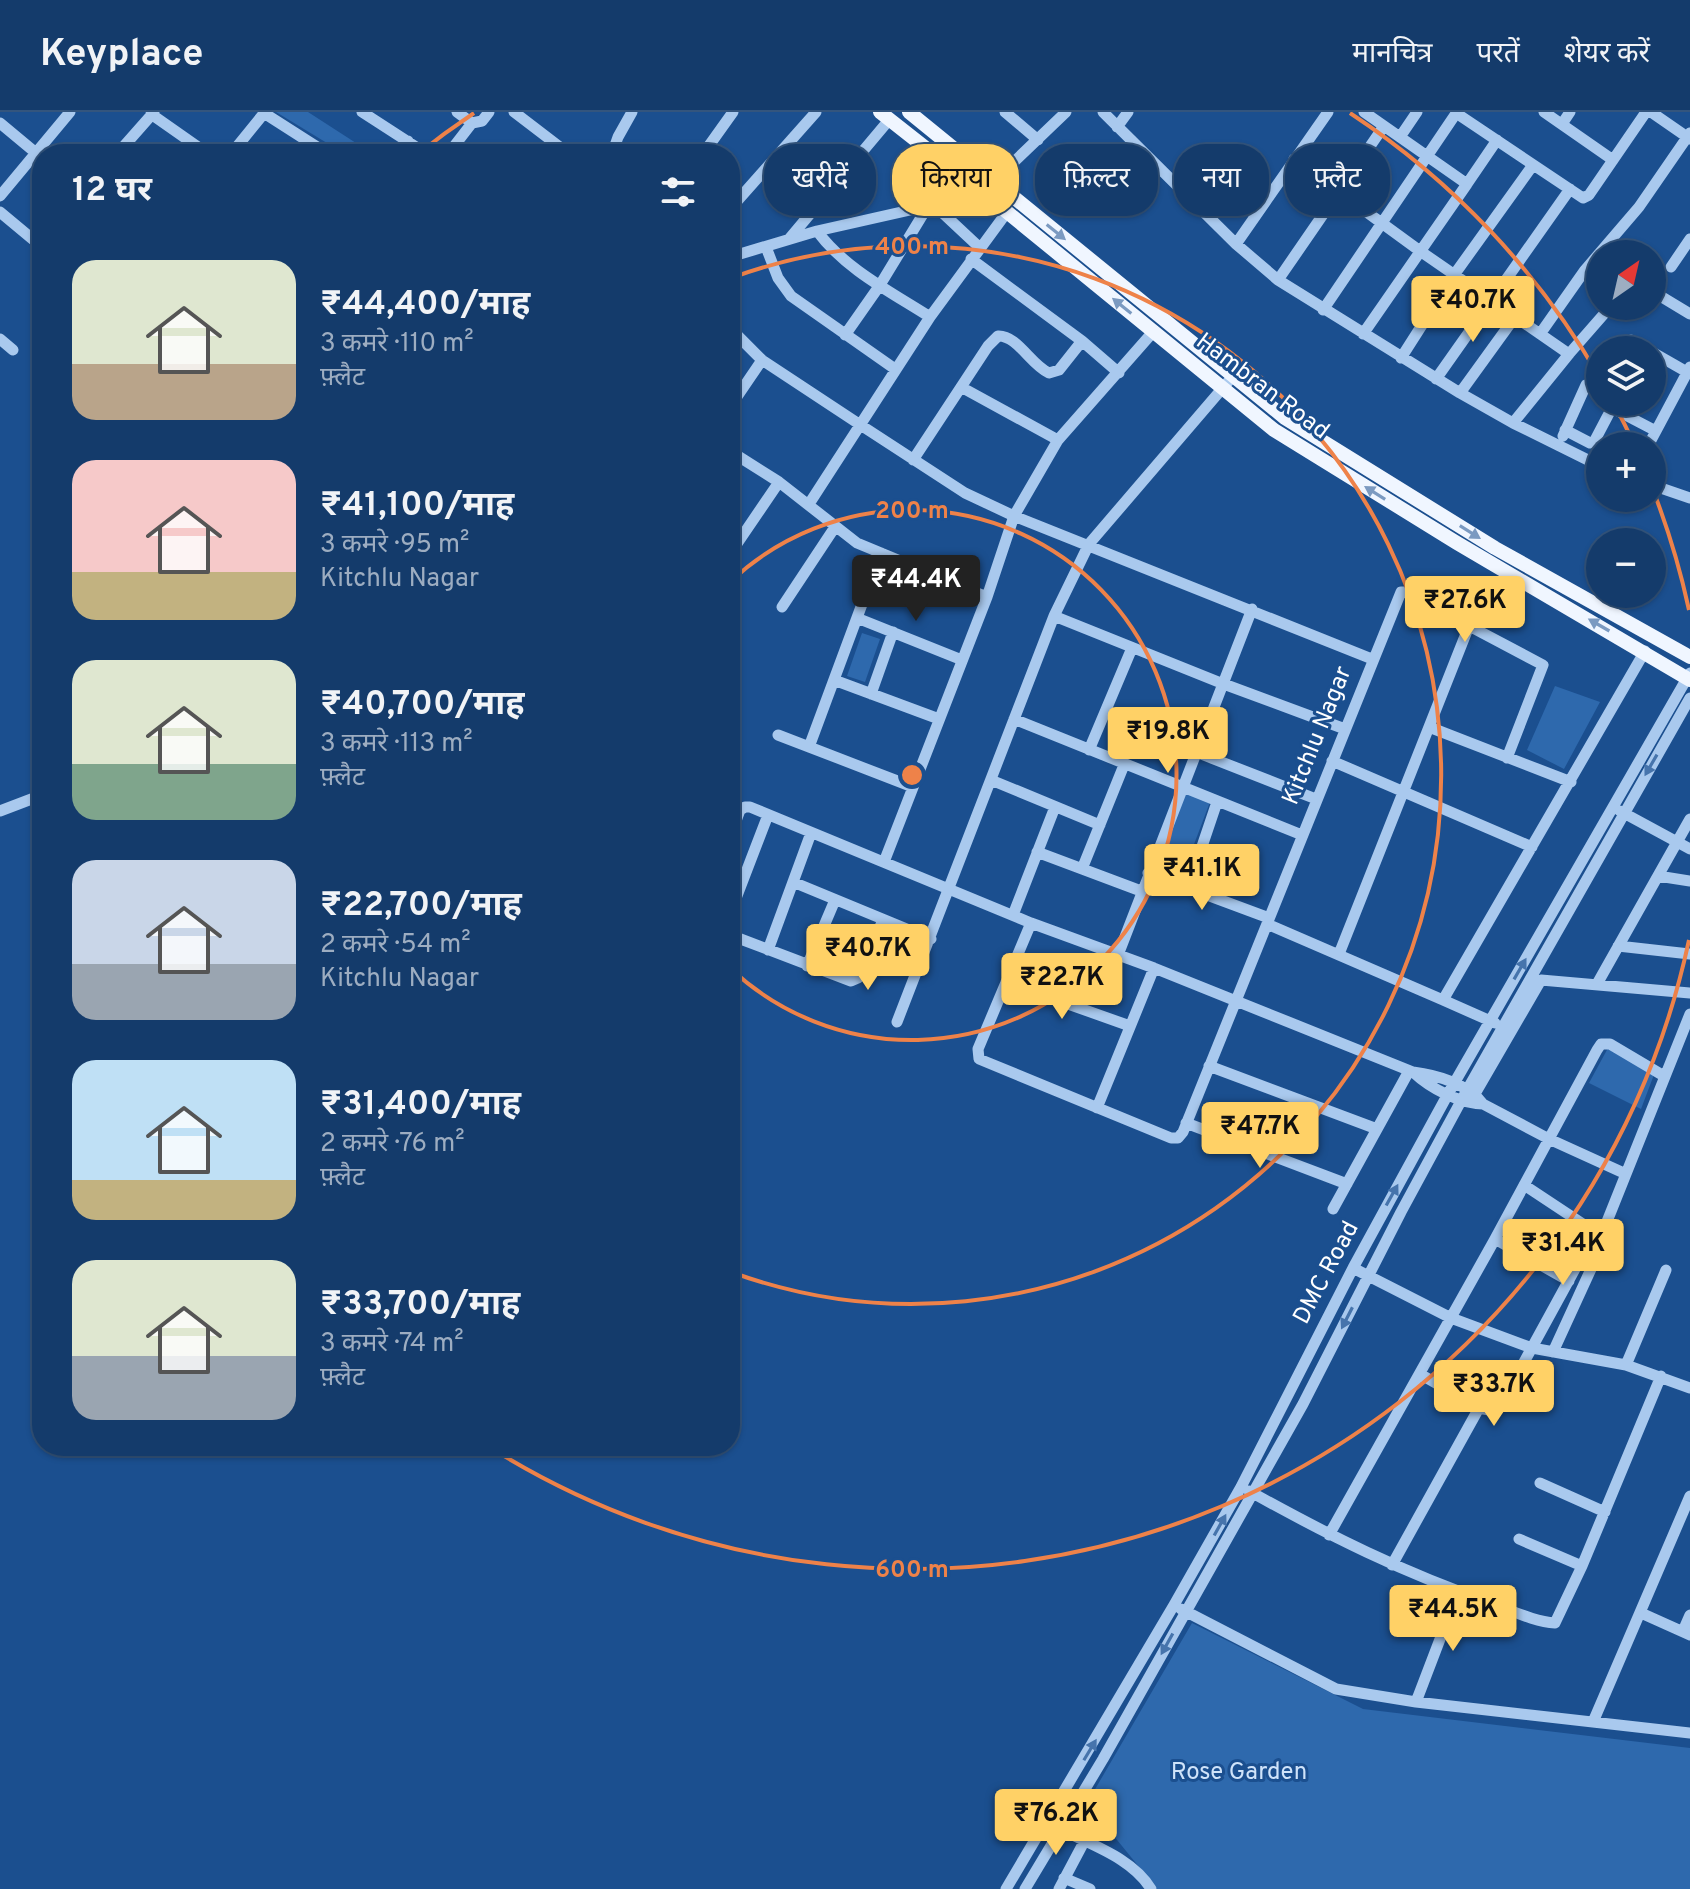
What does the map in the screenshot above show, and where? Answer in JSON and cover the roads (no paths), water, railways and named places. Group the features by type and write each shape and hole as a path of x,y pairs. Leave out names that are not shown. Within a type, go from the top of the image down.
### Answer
{"main road":[{"name":"Hambran Road","path":"909,112 948,144"},
{"name":"Hambran Road","path":"884,116 920,144"},
{"name":"Hambran Road","path":"1019,201 1285,418 1482,540 1690,657"},
{"name":"Hambran Road","path":"1012,216 1287,438 1457,543 1689,677"}],"street":[{"path":"43,144 70,112"},
{"path":"362,112 412,144"},
{"path":"457,112 472,123"},
{"path":"456,144 472,123 482,121 489,112"},
{"path":"514,112 556,144"},
{"path":"616,144 632,112"},
{"path":"710,144 733,112"},
{"path":"740,198 816,112"},
{"path":"1005,112 1038,140"},
{"path":"1019,158 1066,112"},
{"path":"1103,112 1236,244 1278,280 1460,393 1586,459"},
{"path":"1117,127 1128,112"},
{"path":"1305,144 1328,112"},
{"path":"1364,112 1467,184"},
{"path":"1400,137 1417,112"},
{"path":"1323,310 1457,112 1581,197 1586,197 1648,112 1689,136 1639,207 1585,270 1540,334"},
{"path":"1544,112 1613,160"},
{"path":"1562,124 1570,112"},
{"path":"126,144 152,113 194,144"},
{"path":"239,144 264,113 312,144"},
{"path":"787,240 884,116"},
{"path":"0,123 32,150"},
{"path":"1371,144 1384,126"},
{"path":"1363,334 1497,140"},
{"path":"0,196 32,158"},
{"path":"1401,358 1454,275 1533,165"},
{"path":"1236,244 1285,172"},
{"path":"1436,379 1570,189"},
{"path":"0,212 32,236"},
{"path":"740,254 817,231 892,214"},
{"path":"845,335 923,216"},
{"path":"943,216 979,247"},
{"path":"809,504 930,317 1004,216"},
{"path":"1278,280 1321,216"},
{"path":"1372,216 1569,354"},
{"path":"817,231 834,252 930,317"},
{"path":"1671,267 1690,239"},
{"path":"766,247 778,278 791,296 895,369"},
{"path":"971,259 1082,341 1119,373"},
{"path":"1666,299 1690,314"},
{"path":"1460,393 1515,317"},
{"path":"1513,423 1599,320"},
{"path":"884,862 987,597 1014,516 1058,440 1153,332"},
{"path":"913,460 988,346 998,336 1008,337 1036,365 1049,373 1059,370 1082,341"},
{"path":"740,338 762,360 965,493 1014,516 1372,659"},
{"path":"0,339 13,350"},
{"path":"1631,416 1656,431 1689,370 1666,359"},
{"path":"740,392 762,360"},
{"path":"897,1022 1054,616 1089,544 1233,376"},
{"path":"1558,446 1586,385"},
{"path":"961,387 1058,440"},
{"path":"1565,430 1590,443 1594,442 1607,416"},
{"path":"740,457 779,482 857,543 987,597"},
{"path":"740,539 779,482"},
{"path":"1666,488 1689,494"},
{"path":"782,607 835,527"},
{"path":"809,747 881,553"},
{"name":"Kitchlu Nagar","path":"1186,1123 1372,659 1403,591 1543,665 1507,758"},
{"path":"1118,955 1252,609"},
{"path":"1054,616 1345,729"},
{"path":"857,618 962,660"},
{"path":"1339,954 1469,626"},
{"path":"871,694 893,632"},
{"path":"1089,750 1132,648"},
{"path":"1443,1000 1645,651"},
{"name":"DMC Road","path":"1006,1889 1180,1608 1353,1268 1490,1020 1689,677"},
{"path":"834,680 939,719"},
{"path":"1471,1098 1503,1026 1690,698"},
{"path":"1014,719 1302,835"},
{"path":"1429,727 1571,782"},
{"path":"778,735 913,787"},
{"path":"1196,752 1316,799"},
{"path":"1332,761 1532,847"},
{"path":"1082,869 1124,765"},
{"path":"991,780 1100,825"},
{"path":"0,811 32,799"},
{"path":"1188,888 1217,802"},
{"path":"740,810 745,807 768,815 1031,923 1154,968 1411,1072 1626,1174"},
{"path":"1013,915 1055,807"},
{"path":"1612,807 1690,849"},
{"path":"740,888 768,815"},
{"path":"1597,984 1690,819"},
{"path":"768,950 811,833"},
{"path":"1037,852 1141,891"},
{"path":"1148,873 1268,921 1503,1026"},
{"path":"1658,876 1690,881"},
{"path":"793,882 931,939"},
{"path":"807,966 835,900"},
{"path":"740,939 847,981 856,980 883,920"},
{"path":"1031,923 977,1055 984,1061 1171,1138 1181,1135 1186,1123 1347,1184"},
{"path":"1618,946 1690,954"},
{"path":"1097,1108 1154,968"},
{"path":"1025,1889 1180,1608 1253,1493 1303,1404 1368,1276 1541,980 1690,993"},
{"path":"1006,982 1130,1026"},
{"path":"1420,1374 1479,1408 1488,1411 1497,1408 1590,1242 1601,1231 1690,1014"},
{"path":"1329,1535 1601,1044 1610,1044 1664,1076"},
{"path":"1209,1066 1377,1129"},
{"path":"1333,1209 1411,1072"},
{"path":"1524,1185 1601,1231"},
{"path":"1553,1352 1602,1245 1601,1231"},
{"path":"1495,1239 1569,1281"},
{"path":"1353,1268 1451,1318 1532,1348 1626,1365 1690,1388"},
{"path":"1626,1365 1666,1270"},
{"path":"1241,1487 1392,1565 1458,1592 1555,1623 1661,1376"},
{"path":"1392,1565 1479,1408"},
{"path":"1540,1483 1605,1512"},
{"path":"1593,1722 1690,1496"},
{"path":"1519,1539 1582,1566"},
{"path":"1416,1702 1458,1592"},
{"path":"1180,1608 1336,1689 1416,1702 1690,1733"},
{"path":"1641,1613 1686,1633 1690,1615"},
{"path":"1048,1822 1118,1859 1143,1877 1151,1889"},
{"path":"1085,1840 1062,1883 1090,1889"}],"park label":[{"name":"Rose Garden","path":"1239,1773"}]}
